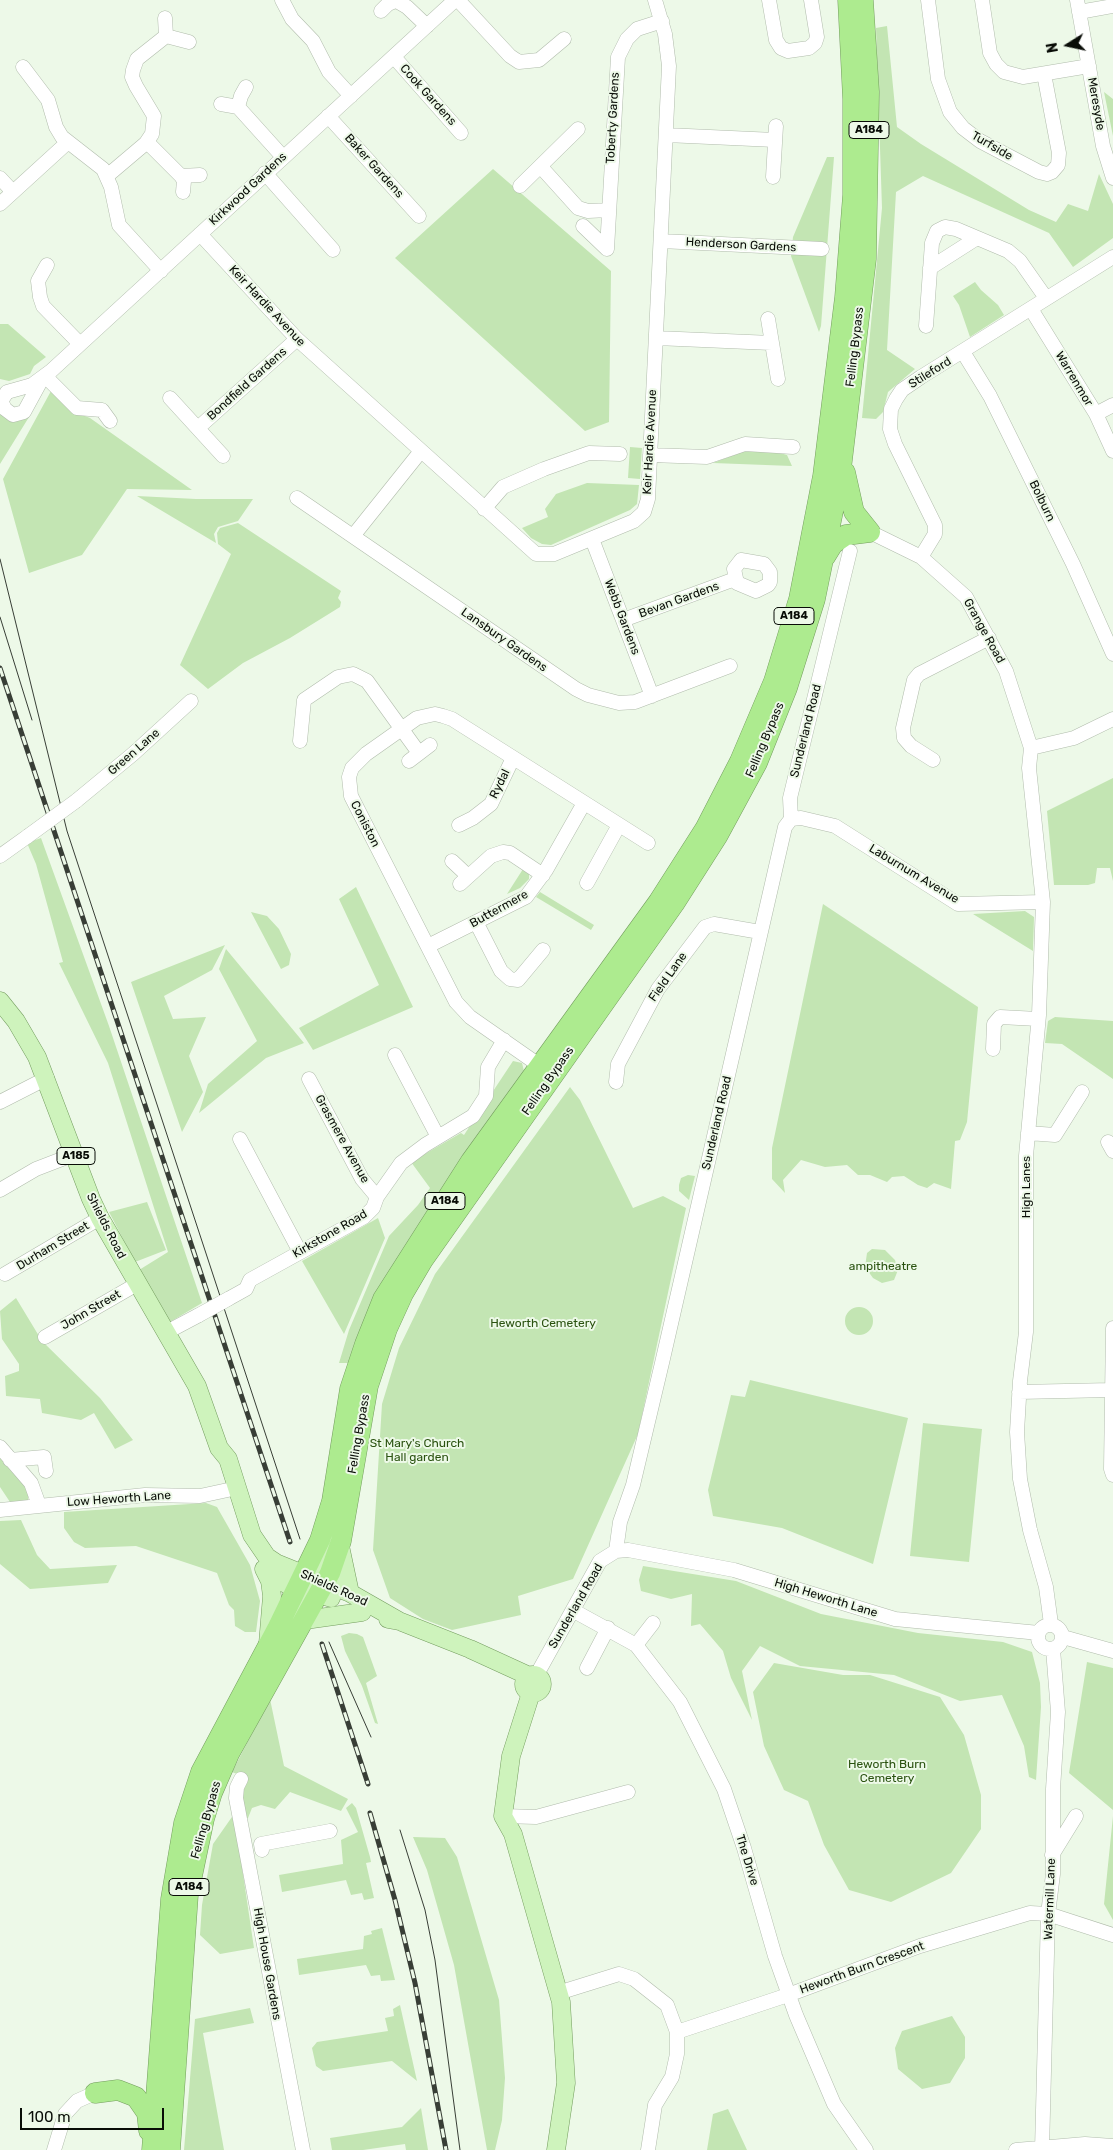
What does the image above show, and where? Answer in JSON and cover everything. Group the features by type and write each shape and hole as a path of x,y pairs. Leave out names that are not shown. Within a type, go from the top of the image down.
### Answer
{"highway":[{"path":"836,0 853,99"},
{"name":"Felling Bypass","path":"151,2150 166,1945 178,1848 201,1772 268,1645 341,1543 356,1445 368,1386 387,1329 403,1294 546,1070 660,900 705,829 740,761 774,681 799,599 823,476 845,297 854,195 853,99 848,0"},
{"name":"Felling Bypass","path":"170,2150 188,1895 198,1841 212,1793 229,1754 305,1620 320,1540 329,1517 350,1389 383,1299 470,1161 546,1070 674,904 718,835 752,771 787,688 815,599 842,460 866,259 868,92 863,0"},
{"path":"842,460 854,512 870,532"},
{"path":"823,561 834,544 846,535 870,532"},
{"path":"341,1543 353,1525 356,1513 360,1474 356,1445"},
{"path":"95,2093 118,2090 136,2097 147,2113 151,2150"}],"main road":[{"name":"Shields Road","path":"1,1005 25,1036 47,1078 91,1199 100,1218 197,1386 220,1448 228,1459 232,1490"},
{"name":"A185","path":"232,1490 244,1536 267,1565 272,1596 268,1645"},
{"path":"252,1678 267,1665 311,1585 333,1537 345,1520"},
{"path":"341,1543 350,1594"},
{"name":"Shields Road","path":"267,1565 284,1568 311,1585 362,1612 399,1621"},
{"name":"Shields Road","path":"311,1585 350,1594 399,1621 479,1654 530,1682"},
{"path":"305,1620 362,1612"},
{"path":"530,1682 511,1756 503,1816 513,1834 560,2002 566,2083 556,2150"}],"street":[{"path":"282,0 292,19 313,41 329,72 351,96"},
{"path":"457,0 510,56 520,62 539,60 564,39"},
{"name":"Kirkwood Gardens","path":"110,421 102,410 82,409 73,406 43,378 265,173 457,0"},
{"name":"Keir Hardie Avenue","path":"200,234 297,339 530,550 541,556 554,554 634,521 644,512 648,498 669,66 662,21 655,0"},
{"path":"769,0 776,40 781,48 788,51 809,48 815,43 817,37 811,0"},
{"name":"Turfside","path":"928,0 938,79 950,112 963,128 980,141 1039,172 1047,174 1052,172 1058,165 1059,153 1044,74"},
{"path":"982,0 989,46 996,64 1004,72 1018,78 1089,66"},
{"path":"381,11 388,4 399,1 427,26"},
{"path":"1078,6 1113,6"},
{"name":"Meresyde","path":"1078,6 1103,146 1113,178"},
{"path":"164,18 166,36"},
{"name":"Toberty Gardens","path":"583,226 607,249 618,57 627,39 637,29 662,21"},
{"path":"166,36 189,42"},
{"path":"107,176 147,142 152,134 154,116 136,86 132,77 132,70 137,59 166,36"},
{"name":"Cook Gardens","path":"394,57 461,132"},
{"path":"23,67 48,100 56,127 68,142 97,163 107,176 119,225 160,271"},
{"path":"238,107 241,96 246,88"},
{"path":"221,104 238,107 283,157"},
{"name":"Baker Gardens","path":"328,116 419,216"},
{"path":"520,186 578,129"},
{"path":"666,135 775,133 774,177"},
{"path":"0,204 68,142"},
{"path":"147,142 181,176 184,181 183,192"},
{"path":"541,167 578,208 588,211 609,210"},
{"path":"265,173 333,250"},
{"path":"181,176 200,175"},
{"path":"0,178 13,192"},
{"path":"926,326 932,243 937,232 945,228 956,229 1008,251 1020,261 1046,298"},
{"path":"930,268 977,238"},
{"name":"Henderson Gardens","path":"661,240 822,249"},
{"name":"Stileford","path":"922,557 935,534 935,525 895,444 889,423 891,409 902,390 1113,257"},
{"path":"47,265 38,281 43,306 80,344"},
{"name":"Warrenmor","path":"1031,309 1096,414 1113,451"},
{"path":"768,319 778,379"},
{"path":"656,338 772,343"},
{"name":"Bondfield Gardens","path":"198,428 297,339"},
{"name":"Bolburn","path":"963,352 994,405 1073,564 1113,654"},
{"name":"Bondfield Gardens","path":"170,398 223,456"},
{"path":"1096,414 1113,404"},
{"path":"650,455 708,457 745,444 792,447"},
{"path":"352,536 421,451"},
{"path":"484,509 504,487 544,469 589,454 620,454"},
{"name":"Lansbury Gardens","path":"297,498 588,696 619,703 634,702 730,666"},
{"name":"Grange Road","path":"870,532 922,557 966,597 1006,671 1031,748"},
{"name":"Webb Gardens","path":"592,539 652,696"},
{"name":"Sunderland Road","path":"530,1682 574,1611 600,1561 616,1551 620,1522 633,1485 662,1363 785,827 792,819 790,798 850,551"},
{"name":"Bevan Gardens","path":"623,620 735,580"},
{"path":"933,760 911,746 904,738 903,728 914,680 919,674 989,638"},
{"path":"300,741 304,700 345,674 360,676 367,680 419,753"},
{"name":"Green Lane","path":"0,856 76,801 133,754 191,701"},
{"name":"Coniston","path":"546,1070 462,1010 351,796 349,777 357,761 403,728 425,715 443,716 452,719 648,843"},
{"path":"1031,748 1074,738 1113,719"},
{"name":"High Lanes","path":"1031,748 1029,768 1042,902 1038,1019 1028,1133 1026,1332 1019,1392 1017,1432 1020,1479 1030,1530 1046,1587 1051,1624"},
{"name":"Rydal","path":"459,825 473,818 491,804 513,758"},
{"name":"Buttermere","path":"428,946 526,897 543,875 584,803"},
{"name":"Laburnum Avenue","path":"792,819 801,818 835,826 958,904 1042,902"},
{"path":"587,883 618,825"},
{"path":"452,861 464,880 491,856 503,852 510,853 543,875"},
{"path":"476,922 501,971 510,980 518,980 543,950"},
{"name":"Field Lane","path":"616,1082 618,1064 658,989 705,927 714,924 760,932"},
{"path":"993,1049 994,1024 1000,1017 1038,1019"},
{"name":"Kirkstone Road","path":"166,1333 246,1289 250,1280 364,1217 373,1208 377,1197 401,1163 438,1137 473,1116 486,1096 488,1068 504,1040"},
{"path":"395,1055 438,1137"},
{"path":"0,1102 47,1078"},
{"name":"Grasmere Avenue","path":"309,1079 362,1179 377,1197"},
{"path":"1028,1133 1054,1135 1082,1092"},
{"path":"240,1139 300,1252"},
{"path":"0,1190 36,1169 75,1154"},
{"name":"Durham Street","path":"6,1274 100,1218"},
{"name":"John Street","path":"45,1337 137,1284"},
{"path":"1113,1328 1110,1469 1113,1476"},
{"path":"1019,1392 1111,1390"},
{"path":"0,1447 31,1483 39,1506"},
{"path":"10,1460 44,1457 46,1471"},
{"name":"Low Heworth Lane","path":"0,1510 146,1496 200,1496 232,1490"},
{"name":"High Heworth Lane","path":"616,1551 628,1550 734,1570 895,1619 1039,1633"},
{"name":"The Drive","path":"574,1611 636,1645 680,1702 724,1789 788,1995 834,2104 866,2150"},
{"path":"636,1645 653,1623"},
{"path":"1051,1624 1059,1628 1063,1637 1061,1644 1053,1649 1042,1646 1038,1639 1039,1633 1045,1626 1051,1624"},
{"path":"587,1668 608,1628"},
{"path":"1063,1637 1113,1651"},
{"name":"Watermill Lane","path":"1042,2148 1048,1914 1053,1874 1051,1856 1058,1712 1053,1649"},
{"name":"High House Gardens","path":"241,1779 237,1787 236,1798 303,2150"},
{"path":"503,1816 536,1817 628,1792"},
{"path":"1051,1856 1076,1816"},
{"path":"262,1850 261,1844 330,1831"},
{"name":"Heworth Burn Crescent","path":"677,2032 788,1995 920,1946 1030,1913 1048,1914"},
{"path":"1048,1914 1113,1935"},
{"path":"558,1993 618,1974 634,1979 667,2005 677,2032 678,2054 672,2077 656,2105 648,2150"},
{"path":"54,2150 66,2114 77,2101 95,2093"},
{"path":"1016,2150 1085,2144 1113,2146"}],"green space":[{"path":"887,26 897,127 921,144 1029,210 1056,222 1068,204 1088,211 1099,174 1113,204 1113,238 1073,267 1049,233 923,176 896,192 887,350 915,369 888,392 883,412 876,419 862,418 882,208 876,28"},
{"path":"1104,92 1113,99 1113,136"},
{"path":"827,157 834,157 819,332 791,256 793,237"},
{"path":"493,169 611,271 609,422 585,431 395,258"},
{"path":"975,282 998,305 1004,315 970,337 959,305 953,296"},
{"path":"0,324 8,324 46,357 34,366 30,374 9,381 0,379"},
{"path":"51,391 72,411 90,418 192,490 127,489 82,555 29,573 3,479"},
{"path":"0,413 12,422 29,417 0,464"},
{"path":"630,447 642,448 640,479 628,478"},
{"path":"747,450 777,452 787,455 792,466 713,463"},
{"path":"587,483 639,485 637,504 630,510 551,545 542,544 531,538 522,528 548,517 545,509 556,494"},
{"path":"137,496 253,499 238,521 218,527 214,534 216,543"},
{"path":"238,523 341,591 338,598 341,602 340,607 290,638 243,663 208,689 180,665 231,554 218,544 217,533 220,528"},
{"path":"1113,778 1113,881 1110,868 1097,868 1095,883 1088,885 1054,885 1047,811"},
{"path":"41,838 109,1026 202,1303 170,1322 139,1270 168,1252 108,1063 59,963 63,962 36,864 27,843"},
{"path":"523,869 529,873 529,879 520,888 507,894"},
{"path":"356,887 413,1007 313,1050 299,1028 379,985 339,899"},
{"path":"540,892 594,925 591,930 536,897"},
{"path":"823,904 978,1007 967,1122 960,1140 955,1141 951,1189 934,1183 927,1188 918,1185 904,1176 892,1177 887,1182 870,1175 858,1175 847,1165 825,1167 801,1160 783,1180 785,1193 772,1179 772,1148"},
{"path":"1025,911 1034,917 1033,951 973,914"},
{"path":"251,912 267,916 279,929 291,954 289,965 281,969"},
{"path":"225,945 212,970 164,996 173,1019 206,1017 189,1056 203,1092 182,1132 131,982"},
{"path":"226,949 304,1043 266,1058 199,1113 208,1084 257,1041 219,969"},
{"path":"1055,1017 1113,1021 1113,1079 1062,1044 1045,1043 1048,1021"},
{"path":"513,1061 522,1063 524,1071 348,1363 339,1363 349,1330 389,1236 418,1205 430,1188 411,1162 461,1133 464,1135"},
{"name":"Heworth Cemetery","path":"570,1087 580,1100 633,1208 663,1196 686,1208 638,1434 573,1579 518,1596 521,1615 452,1630 423,1619 390,1598 373,1550 382,1404 399,1348 435,1274"},
{"path":"688,1175 695,1176 689,1200 679,1191 681,1178"},
{"path":"147,1202 166,1250 135,1262 109,1212"},
{"path":"378,1218 385,1238 344,1334 302,1261"},
{"name":"ampitheatre","path":"872,1249 885,1250 895,1260 898,1270 894,1280 882,1283 873,1278 865,1267 867,1253"},
{"path":"16,1298 42,1341 100,1398 133,1440 115,1449 94,1413 81,1420 42,1413 40,1399 6,1396 5,1376 19,1371 19,1364 2,1339 0,1311"},
{"name":"ampitheatre","path":"859,1307 869,1311 873,1321 869,1331 859,1335 849,1331 845,1321 849,1311"},
{"path":"750,1380 908,1418 873,1564 782,1528 713,1516 708,1490 731,1395 745,1397"},
{"path":"923,1423 982,1429 969,1562 910,1556"},
{"path":"0,1455 28,1490 28,1502 12,1505 0,1487"},
{"path":"206,1503 217,1507 250,1565 260,1601 256,1632 245,1632 235,1626 234,1610 229,1605 217,1573 136,1546 85,1548 74,1542 64,1528 64,1512"},
{"path":"21,1520 37,1555 50,1569 117,1565 108,1583 30,1589 0,1564 0,1521"},
{"path":"643,1566 736,1581 821,1614 918,1633 1003,1642 1032,1652 1040,1683 1041,1707 1036,1780 1029,1777 1024,1746 1002,1695 960,1701 894,1675 800,1666 760,1646 742,1671 752,1720 731,1678 723,1651 700,1624 691,1626 692,1594 671,1599 641,1591 639,1580"},
{"path":"349,1633 363,1637 377,1676 366,1683 378,1724 375,1723 362,1686 345,1651 341,1636"},
{"path":"1087,1662 1113,1668 1113,1810 1069,1773"},
{"name":"Heworth Burn Cemetery","path":"774,1663 843,1675 870,1675 940,1697 964,1735 981,1795 981,1829 951,1873 891,1902 849,1890 824,1845 808,1801 784,1790 764,1746 753,1692"},
{"path":"270,1699 284,1766 348,1799 341,1811 290,1792 275,1809 261,1805 252,1808 248,1818 244,1819 240,1792 247,1778 232,1772"},
{"path":"352,1803 356,1808 370,1857 371,1862 366,1863 374,1898 364,1900 362,1893 351,1895 346,1880 282,1892 279,1875 343,1864 341,1840 358,1832 346,1808"},
{"path":"234,1814 254,1948 220,1954 200,1935 202,1905 213,1844"},
{"path":"1113,1816 1113,1920 1104,1904"},
{"path":"413,1837 445,1838 457,1857 499,2000 505,2078 502,2120 495,2150 487,2150 454,1965 427,1870"},
{"path":"382,1928 395,1980 381,1981 380,1975 371,1976 366,1965 299,1975 297,1959 363,1949 364,1936 372,1934 371,1931"},
{"path":"400,2005 417,2081 392,2061 323,2071 316,2066 312,2048 317,2042 388,2031 385,2018 394,2016 393,2009"},
{"path":"250,2008 254,2023 203,2033 224,2150 184,2150 195,2019"},
{"path":"952,2016 965,2037 965,2058 950,2083 922,2089 898,2069 895,2048 902,2031"},
{"path":"421,2108 428,2150 406,2150 405,2144 363,2150 332,2150 330,2138 402,2127"},
{"path":"728,2109 747,2150 707,2150 713,2114"}],"tram line":[{"path":"0,559 67,831 300,1539"},
{"path":"0,617 32,720"},
{"path":"329,1642 371,1737"},
{"path":"400,1830 425,1910 435,1960 460,2150"}],"railway":[{"path":"0,668 290,1542"},
{"path":"322,1644 368,1784"},
{"path":"370,1813 395,1900 415,1983 446,2150"}],"park label":[{"name":"St Mary's Church Hall garden","path":"417,1451"}]}
